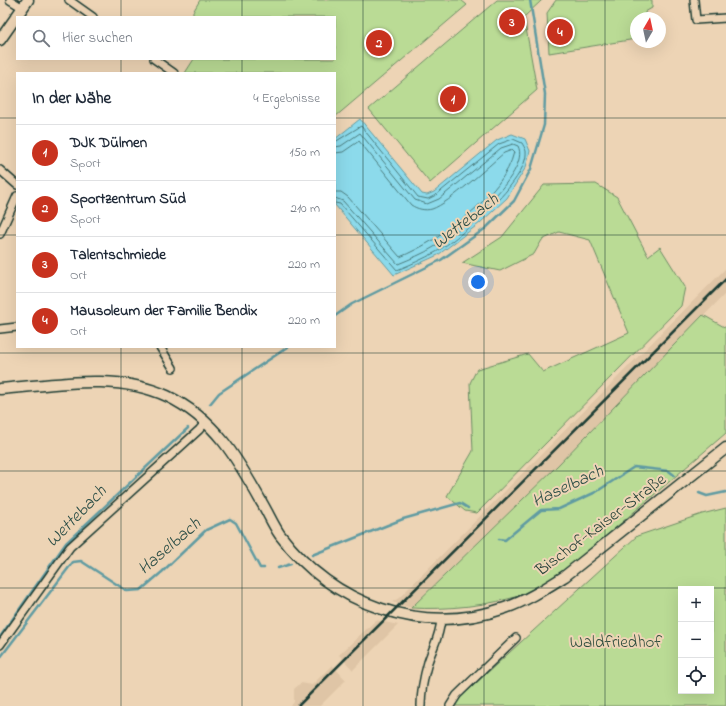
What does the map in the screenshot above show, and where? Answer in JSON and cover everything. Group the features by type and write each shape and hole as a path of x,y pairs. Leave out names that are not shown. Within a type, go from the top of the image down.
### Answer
{"street":[{"path":"10,0 25,4 17,16"},
{"path":"69,0 92,16"},
{"path":"694,0 696,20 726,18"},
{"path":"0,40 16,17"},
{"path":"155,60 173,72"},
{"path":"0,170 16,184"},
{"path":"0,234 16,198"},
{"path":"0,329 16,327"},
{"path":"161,348 173,368"},
{"name":"Bischof-Kaiser-Straße","path":"0,389 104,382 127,383 149,389 168,397 206,422 237,458 279,534 297,556 318,575 343,593 383,610 425,619 441,619 484,614 507,608 543,590 565,576 726,448"},
{"path":"0,645 70,546 206,422"},
{"path":"421,706 424,678 440,631 441,619"},
{"path":"450,706 457,695 516,638"}],"shaded area":[{"path":"726,268 726,293 558,465 411,608 392,602 399,598"},
{"path":"376,620 398,625 353,670 339,655"},
{"path":"332,665 346,680 320,706 291,706 294,702 294,689 301,683 312,685"}],"green space":[{"path":"200,0 461,0 467,5 336,116 336,72 186,72 193,60 336,60 336,16 193,16 193,12"},
{"path":"497,0 542,0 524,17 537,90 430,183 369,109"},
{"path":"556,0 652,0 652,8 645,12 630,12 630,40 549,53 547,13"},
{"path":"596,184 617,197 648,256 660,247 685,287 681,306 477,513 465,511 447,496 473,451 470,383 477,369 528,354 543,372 629,333 590,240 559,232 542,240 534,254 500,271 462,263 502,237 544,185"},
{"path":"703,315 726,328 726,433 571,566 548,582 524,594 497,602 453,608 411,608 558,465"},
{"name":"Waldfriedhof","path":"726,508 726,706 453,706 463,695 637,536 702,514"}],"water":[{"path":"360,119 422,194 427,195 434,192 497,140 512,134 525,139 530,151 526,167 507,198 480,223 438,255 394,275 336,206 336,138"}],"waterway":[{"name":"Wettebach","path":"336,315 352,304 441,260 486,228 514,201 531,169 544,125 545,94 530,0"},
{"name":"Wettebach","path":"210,404 219,393 286,348"},
{"name":"Wettebach","path":"0,637 66,543 188,428"},
{"name":"Haselbach","path":"499,539 505,540 541,510 559,509 596,492 634,467 669,471 674,475"},
{"name":"Haselbach","path":"699,493 707,496 726,492"},
{"name":"Haselbach","path":"312,555 403,519 460,503 468,508"},
{"name":"Haselbach","path":"0,658 73,562 81,561 127,591 141,590 206,530 230,519 236,523 260,568 264,568"},
{"name":"Haselbach","path":"278,568 291,564"}],"railway":[{"path":"298,706 726,279"}],"place":[{"name":"Talentschmiede","path":"512,22"},
{"name":"Mausoleum der Familie Bendix","path":"560,32"},
{"name":"Sportzentrum Süd","path":"379,43"},
{"name":"DJK Dülmen","path":"453,99"}]}
